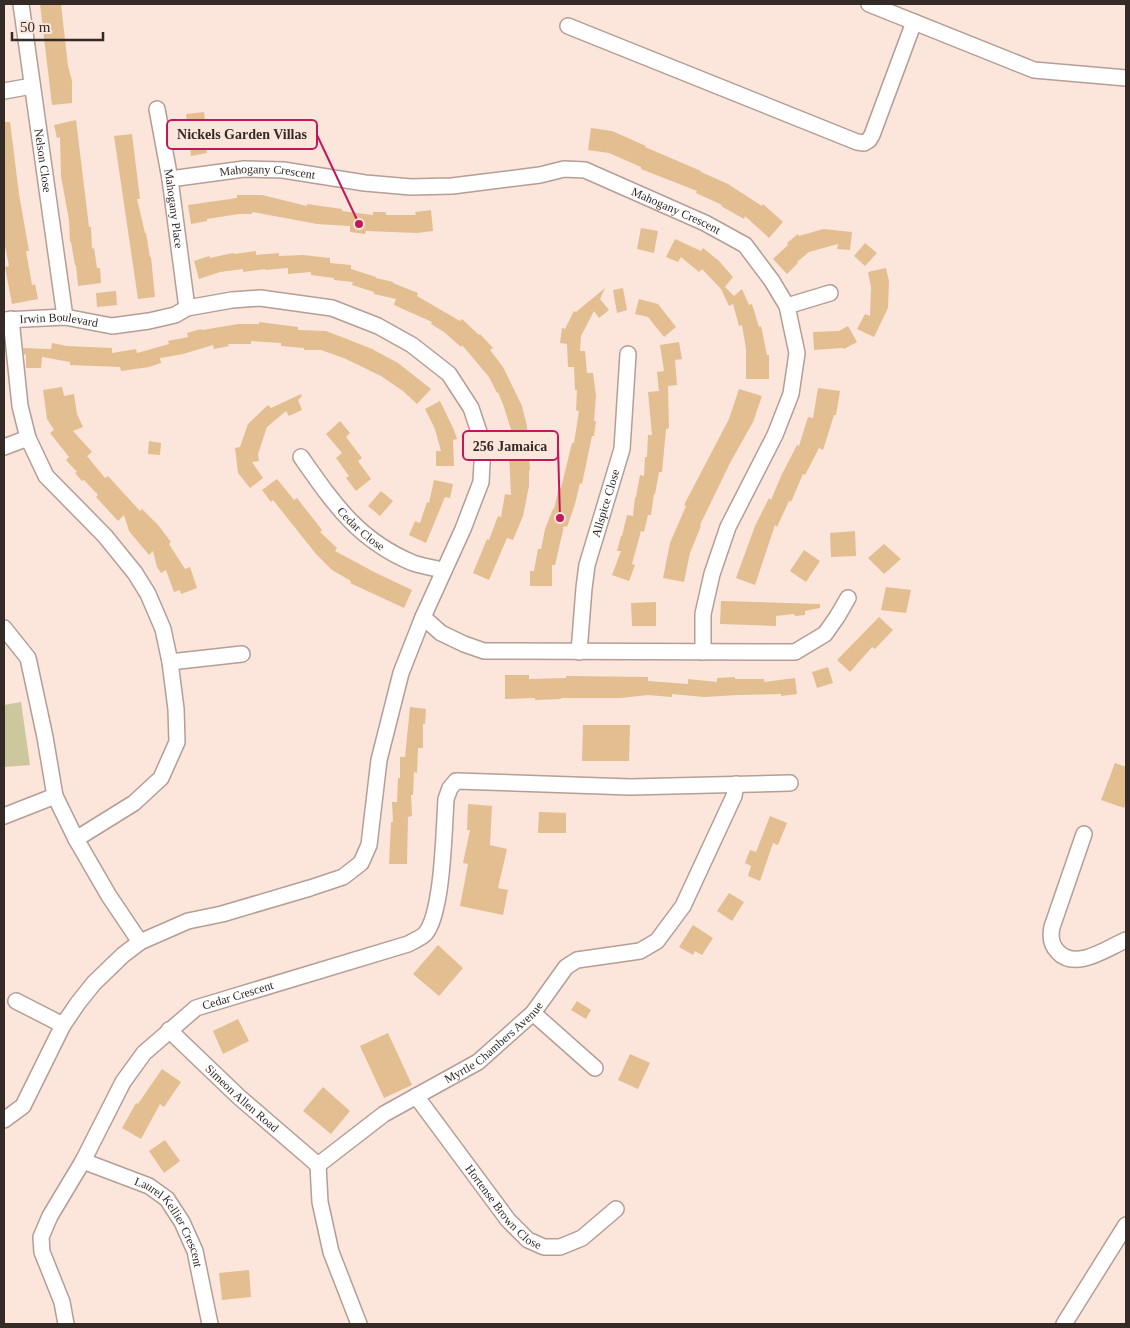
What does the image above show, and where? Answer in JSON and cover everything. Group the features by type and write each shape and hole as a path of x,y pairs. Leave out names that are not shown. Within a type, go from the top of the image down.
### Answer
{"street":[{"name":"Nelson Close","path":"21,4 65,317"},
{"path":"870,4 1034,70 1126,78"},
{"path":"568,26 864,144 872,134 914,22"},
{"path":"4,91 32,86"},
{"name":"Mahogany Place","path":"158,109 170,179 187,308"},
{"name":"Mahogany Crescent","path":"170,179 244,169 283,170 365,183 436,187 540,175 564,169 586,170 704,223 745,245 772,281 787,306 797,353 791,394 775,435 725,536 712,574 703,614 703,652"},
{"path":"787,306 830,293"},
{"name":"Irwin Boulevard","path":"4,1120 23,1106 63,1026 94,983 123,955 140,942 188,921 231,911 343,877 361,863 369,845 379,760 401,672 481,482 484,444 471,408 449,374 412,345 378,326 332,308 260,298 232,300 187,308 175,315 112,326 65,317 7,320"},
{"path":"7,320 20,406 28,438 46,476 104,536 135,573 148,594 163,629 170,662 176,709 177,742 161,778 134,803 76,839"},
{"name":"Allspice Close","path":"579,652 587,565 622,449 628,354"},
{"path":"4,448 28,438"},
{"name":"Cedar Close","path":"302,457 351,523 375,543 413,563 443,570"},
{"path":"423,617 441,633 484,652 794,652 824,634 848,598"},
{"path":"4,628 28,658 45,737 55,796 76,839 109,896 140,942"},
{"path":"170,662 242,654"},
{"name":"Cedar Crescent","path":"66,1324 62,1302 42,1252 41,1237 50,1216 83,1161 124,1082 144,1052 196,1008 408,944 424,934 432,920 441,884 446,800 450,788 456,781 630,787 736,784"},
{"path":"736,784 790,783"},
{"name":"Myrtle Chambers Avenue","path":"318,1164 384,1114 478,1062 533,1013 566,967 576,960 640,951 658,941 682,906 734,796 736,784"},
{"path":"4,816 55,796"},
{"path":"1084,834 1052,927 1052,943 1062,956 1077,960 1126,940"},
{"path":"16,1001 63,1026"},
{"path":"533,1013 595,1068"},
{"name":"Simeon Allen Road","path":"169,1030 239,1097 318,1164"},
{"name":"Hortense Brown Close","path":"416,1096 508,1220 528,1240 544,1247 560,1247 582,1238 616,1209"},
{"name":"Laurel Kellier Crescent","path":"83,1161 149,1186 167,1198 182,1222 195,1251 210,1324"},
{"path":"318,1164 320,1202 331,1252 359,1324"},
{"path":"1064,1324 1126,1225"}],"shaded area":[{"path":"21,702 30,765 4,767 4,705"}],"building":[{"path":"40,4 61,4 68,66 72,81 72,103 52,105"},
{"path":"204,112 206,128 203,129 207,153 191,156 186,114"},
{"path":"76,120 89,227 91,227 92,249 94,248 97,268 100,268 101,283 78,286 61,176 60,137 57,138 54,125"},
{"path":"4,122 10,122 19,194 29,251 26,251 32,285 35,284 38,299 12,304 5,267 9,266 4,241"},
{"path":"591,128 612,131 728,184 762,206 763,204 783,222 769,238 745,216 744,219 722,205 696,193 697,191 641,169 641,167 609,153 588,150"},
{"path":"132,134 140,199 137,199 151,257 155,297 138,299 114,136"},
{"path":"237,195 262,195 307,206 307,204 373,215 373,212 386,212 386,215 416,215 415,212 431,210 433,231 417,233 366,231 365,234 350,232 350,226 317,224 252,212 252,214 207,219 207,221 191,224 188,205 237,198"},
{"path":"641,228 658,231 654,253 637,249"},
{"path":"823,229 852,232 850,250 837,249 838,244 809,252 787,274 773,259 798,234 799,236"},
{"path":"675,239 701,251 703,248 719,261 733,277 725,287 734,296 742,289 749,305 752,304 759,327 761,326 767,355 769,355 769,379 746,379 746,349 742,325 739,326 733,304 729,306 721,289 702,269 699,272 681,257 678,262 666,257"},
{"path":"865,243 877,253 865,266 854,256"},
{"path":"256,251 256,255 279,253 279,256 303,255 330,258 330,263 351,265 351,269 393,282 418,293 417,296 460,321 462,319 493,348 490,350 503,367 522,406 527,426 530,470 523,516 513,540 507,538 489,580 473,573 498,516 501,517 505,494 511,495 509,453 513,453 510,434 512,433 504,407 489,377 462,345 461,347 444,332 431,324 432,322 394,305 396,299 374,294 374,292 352,285 353,282 311,275 311,272 288,274 288,268 243,272 243,269 220,272 199,279 194,261 209,256 210,258"},
{"path":"886,268 889,281 888,308 874,337 857,329 865,314 870,316 871,287 868,272"},
{"path":"605,288 600,299 609,310 599,318 594,311 581,336 580,351 585,351 587,373 593,373 596,396 594,436 592,436 582,484 580,483 567,527 564,526 555,565 552,565 552,586 530,586 530,571 534,571 538,549 541,549 545,529 554,509 559,487 561,488 572,443 574,443 579,411 576,410 577,390 575,390 574,367 568,367 567,344 560,343 562,328 565,329 574,311 576,312"},
{"path":"623,288 627,310 617,313 613,290"},
{"path":"116,291 117,305 97,307 96,293"},
{"path":"639,299 658,304 676,327 664,337 648,317 635,314"},
{"path":"259,322 298,327 298,330 326,331 347,339 372,349 398,363 431,389 417,404 403,391 381,376 346,359 321,350 304,350 304,348 281,346 281,343 251,341 251,344 228,344 229,346 214,349 213,345 183,354 160,358 161,363 149,367 121,371 120,367 70,365 70,362 42,357 41,368 26,368 26,355 23,348 51,349 52,343 67,346 112,348 112,353 136,349 137,353 169,344 168,341 188,337 187,333 201,329 238,324 259,324"},
{"path":"848,326 857,342 844,349 814,350 813,332 839,331"},
{"path":"679,342 682,359 675,360 677,385 668,386 669,428 666,429 662,472 659,472 651,515 648,515 644,532 641,531 632,564 635,565 629,581 612,575 621,551 617,551 627,515 633,516 640,475 644,476 648,435 652,435 648,392 659,391 657,372 664,371 660,345"},
{"path":"62,387 64,396 74,394 77,414 83,427 73,431 92,452 87,456 105,478 108,476 140,511 142,509 158,525 171,542 169,544 185,569 190,567 197,588 181,594 180,590 174,592 166,570 161,573 157,567 153,551 149,555 129,531 124,515 118,521 96,497 98,495 84,480 82,481 66,460 69,457 50,433 54,430 47,419 43,390"},
{"path":"818,388 840,391 836,415 834,415 823,450 819,448 805,475 803,474 791,502 789,501 777,527 775,525 755,585 736,578 755,526 769,498 771,500 797,445 799,446 808,417 813,418"},
{"path":"739,389 762,396 753,422 730,463 700,525 690,553 684,582 663,578 670,543 686,506 684,505 729,419"},
{"path":"301,394 302,396 298,400 302,410 289,416 286,411 267,427 258,454 259,461 252,462 263,478 250,488 238,473 235,448 240,447 248,424 268,405 271,408"},
{"path":"440,401 457,439 453,440 454,466 436,466 436,451 441,451 435,429 425,409"},
{"path":"340,421 350,433 346,437 362,458 358,461 371,479 356,491 346,478 349,476 336,458 342,453 326,434"},
{"path":"149,441 161,443 160,455 148,454"},
{"path":"277,479 294,500 297,498 322,530 320,532 337,548 335,551 412,590 404,608 350,583 351,581 332,570 316,554 273,500 271,502 262,490"},
{"path":"434,480 453,484 450,498 445,497 426,543 409,535 415,521 420,523 427,502 429,503"},
{"path":"381,491 393,501 380,516 368,506"},
{"path":"855,531 856,556 831,557 830,533"},
{"path":"884,544 901,559 884,574 868,558"},
{"path":"804,550 820,561 806,582 790,571"},
{"path":"886,587 911,590 906,613 881,610"},
{"path":"721,601 820,604 820,608 805,611 805,615 776,616 776,626 720,624"},
{"path":"656,602 656,626 632,626 631,603"},
{"path":"879,617 893,630 875,649 872,647 850,672 837,660"},
{"path":"828,667 833,683 817,688 812,672"},
{"path":"505,675 529,675 529,679 566,678 566,676 648,677 648,681 688,684 688,679 717,682 717,678 735,677 735,679 764,679 764,682 795,678 797,694 704,697 672,694 672,697 648,695 621,698 505,699"},
{"path":"410,707 426,709 425,724 423,724 423,748 418,748 417,773 414,772 413,795 411,795 412,816 408,817 407,864 389,864 391,822 393,822 392,802 397,802 400,757 405,757"},
{"path":"583,725 630,725 629,761 582,761"},
{"path":"1115,763 1126,767 1126,801 1124,808 1101,800"},
{"path":"468,804 492,806 490,845 507,849 498,888 508,890 503,915 460,906 468,864 463,863 470,830 467,830"},
{"path":"539,812 566,813 566,833 538,833"},
{"path":"770,816 787,823 778,845 773,843 760,881 748,876 751,866 745,863 750,850 756,852"},
{"path":"729,893 744,902 732,921 717,911"},
{"path":"693,925 713,938 702,955 695,951 693,955 679,947"},
{"path":"438,945 463,968 439,996 413,974"},
{"path":"577,1001 591,1010 586,1019 571,1010"},
{"path":"238,1019 249,1041 223,1054 213,1031"},
{"path":"388,1033 412,1085 384,1098 360,1046"},
{"path":"630,1054 650,1063 638,1089 618,1080"},
{"path":"162,1069 181,1082 164,1107 160,1104 141,1139 122,1128 136,1103 138,1104"},
{"path":"323,1087 350,1111 331,1134 303,1111"},
{"path":"165,1140 180,1161 164,1173 149,1151"},
{"path":"249,1270 251,1297 222,1300 219,1273"}],"place":[{"name":"Nickels Garden Villas","path":"359,224"},
{"name":"256 Jamaica","path":"560,518"}]}
